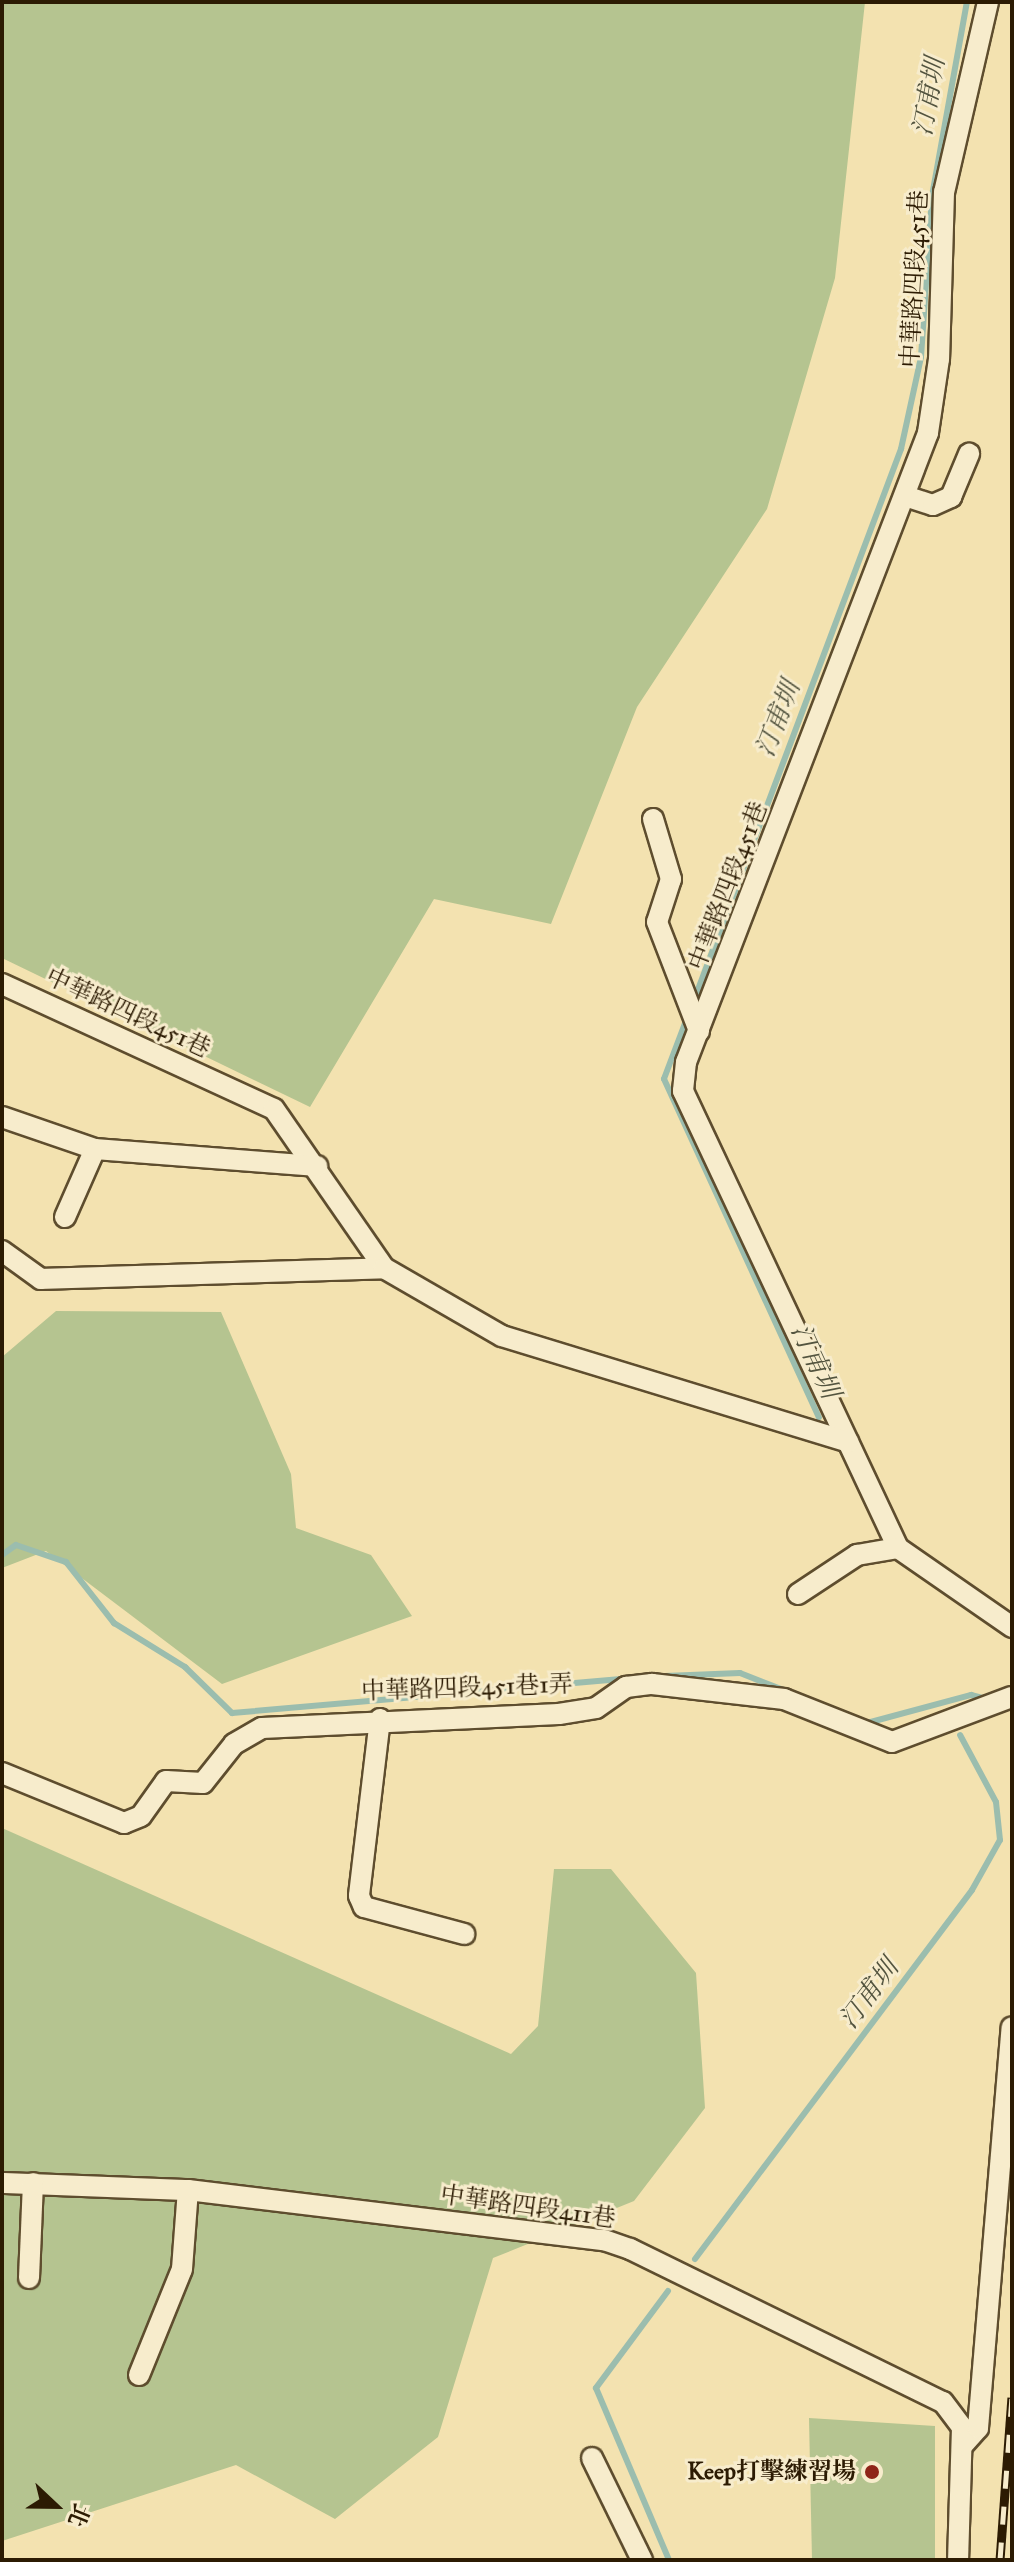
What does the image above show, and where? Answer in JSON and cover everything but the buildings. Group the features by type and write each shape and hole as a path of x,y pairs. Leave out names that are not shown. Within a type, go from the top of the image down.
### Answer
{"lane":[{"name":"中華路四段451巷","path":"898,1548 691,1118 686,1062 928,433 939,359 944,192 988,2"},
{"path":"905,496 933,505 951,497 969,454"},
{"path":"653,819 671,879 657,922 699,1031"},
{"name":"中華路四段451巷","path":"2,984 274,1109 317,1166 384,1268 502,1336 848,1442"},
{"path":"2,1117 95,1149 317,1166"},
{"path":"65,1217 95,1149"},
{"path":"2,1251 11,1268 41,1279 384,1268"},
{"path":"798,1594 857,1555 898,1548 1012,1627"},
{"name":"中華路四段451巷1弄","path":"2,1773 124,1823 141,1816 166,1781 203,1783 234,1744 262,1728 380,1719 559,1714 596,1708 626,1687 652,1684 784,1699 892,1742 1012,1697"},
{"path":"380,1719 359,1896 364,1907 464,1934"},
{"path":"962,2446 978,2428 1012,2027"},
{"name":"中華路四段411巷","path":"2,2183 188,2190 604,2240 943,2402 962,2427 958,2560"},
{"path":"29,2278 33,2183"},
{"path":"139,2375 182,2269 188,2190"},
{"path":"592,2458 642,2560"}],"green space":[{"path":"2,2 865,2 835,278 767,509 637,707 551,924 434,899 310,1107 2,958"},
{"path":"56,1311 221,1312 291,1474 296,1528 371,1555 412,1616 222,1684 46,1551 2,1568 2,1357"},
{"path":"2,1828 511,2054 538,2026 554,1869 611,1869 696,1973 705,2108 634,2201 493,2258 438,2437 335,2519 236,2465 2,2541"},
{"name":"Keep打擊練習場","path":"809,2418 935,2426 935,2560 812,2560"}],"waterway":[{"name":"汀甫圳","path":"694,1000 901,449 921,357 932,196 967,2"},
{"name":"汀甫圳","path":"687,1018 664,1079 819,1417"},
{"path":"2,1555 16,1545 66,1562 114,1623 185,1667 232,1713 629,1678"},
{"path":"665,1676 740,1673 786,1691"},
{"path":"867,1723 971,1695 987,1699"},
{"name":"汀甫圳","path":"695,2259 972,1890 1000,1840 996,1802 960,1735"},
{"name":"汀甫圳","path":"668,2291 596,2388 669,2560"}],"railway":[{"path":"1000,2560 1012,2397"}],"place":[{"name":"Keep打擊練習場","path":"872,2472"}]}
